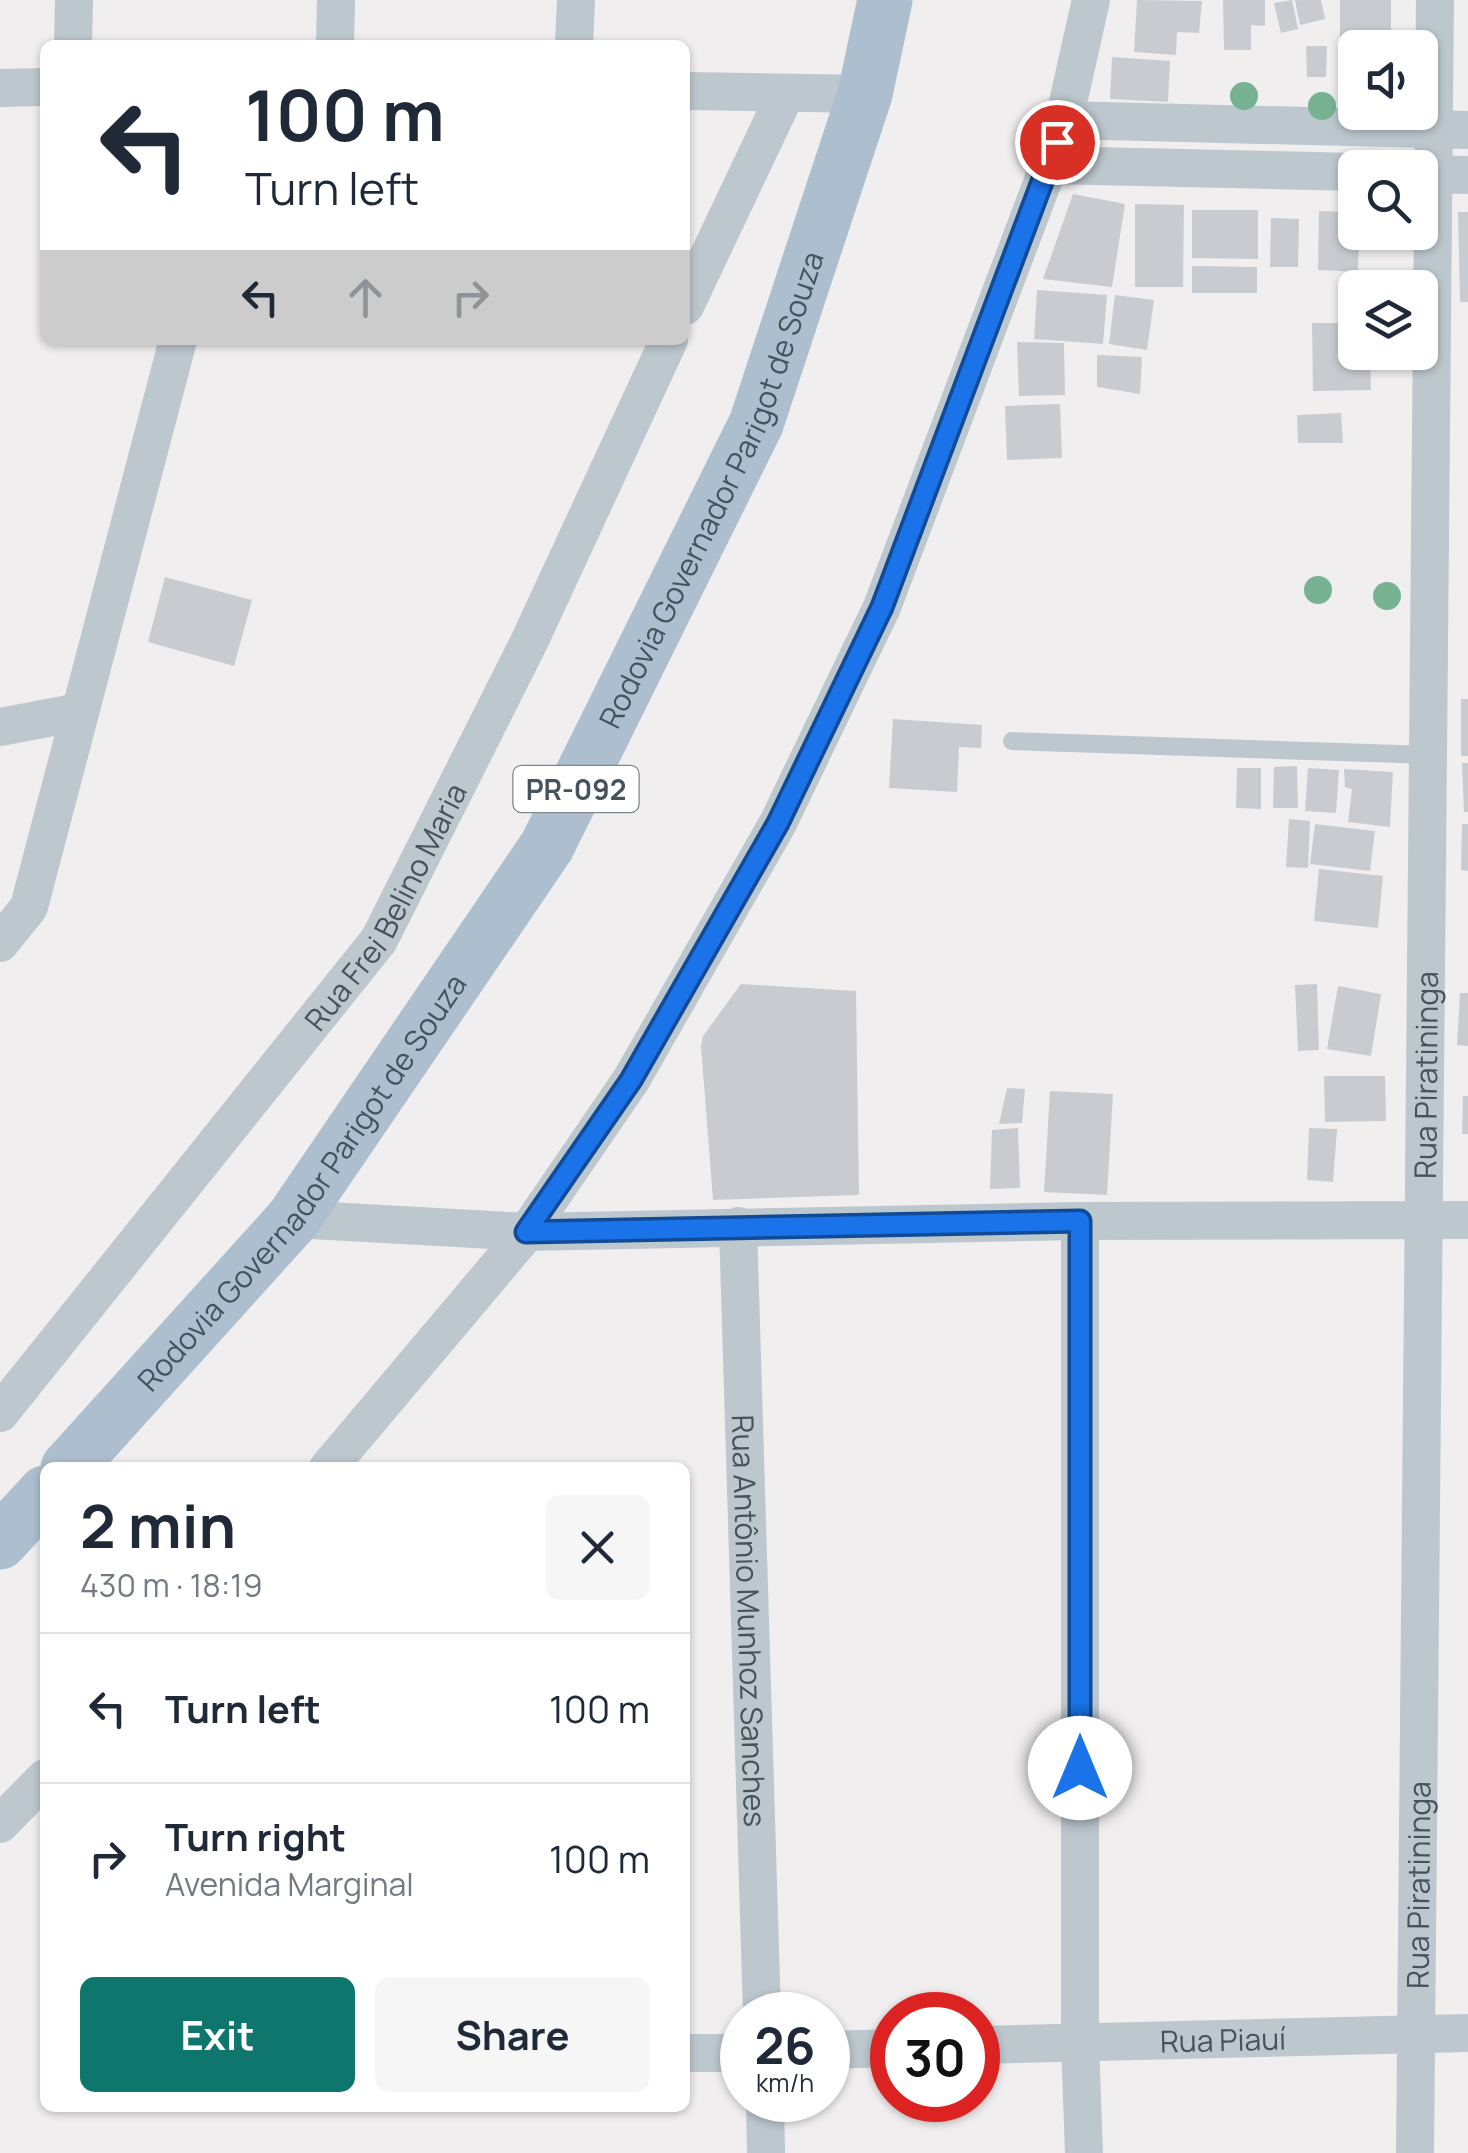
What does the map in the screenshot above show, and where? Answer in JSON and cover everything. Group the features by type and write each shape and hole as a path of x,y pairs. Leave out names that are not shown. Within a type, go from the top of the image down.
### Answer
{"main road":[{"name":"Rodovia Governador Parigot de Souza","path":"73,1462 293,1220 547,846 756,424 866,94 885,0"},
{"path":"0,1542 40,1498"}],"street":[{"path":"73,40 74,0"},
{"path":"335,40 336,0"},
{"path":"574,40 576,0"},
{"path":"333,1462 526,1232 631,1080 778,823 882,607 1050,164 1091,0"},
{"name":"Rua Piratininga","path":"1415,2153 1440,174 1451,130 1435,0"},
{"path":"0,88 40,86"},
{"path":"690,92 866,94"},
{"path":"690,295 786,93"},
{"path":"1064,120 1451,130"},
{"path":"1050,164 1338,172"},
{"path":"0,943 28,907 177,345"},
{"name":"Rua Frei Belino Maria","path":"0,1412 379,940 528,642 667,345"},
{"path":"0,726 79,712"},
{"path":"293,1220 526,1232 1080,1221 1468,1220"},
{"path":"1080,1221 1080,2042 1084,2153"},
{"name":"Rua Antônio Munhoz Sanches","path":"738,1226 761,1992"},
{"path":"0,1824 40,1783"},
{"name":"Rua Piauí","path":"1000,2044 1468,2033"},
{"path":"690,2053 720,2053"},
{"path":"765,2122 766,2153"}],"lane":[{"path":"1012,741 1430,755"}],"building":[{"path":"1137,0 1202,1 1199,33 1177,32 1176,55 1134,52"},
{"path":"1223,0 1265,0 1265,26 1251,25 1251,50 1224,50"},
{"path":"1292,0 1298,29 1281,33 1274,3"},
{"path":"1295,0 1321,0 1325,19 1300,25"},
{"path":"1340,0 1391,0 1391,30 1340,30"},
{"path":"1306,46 1327,46 1326,77 1307,77"},
{"path":"1112,57 1170,61 1168,102 1110,99"},
{"path":"1073,194 1125,204 1112,287 1043,279"},
{"path":"1135,204 1184,205 1183,287 1135,287"},
{"path":"1192,210 1258,210 1258,259 1192,258"},
{"path":"1319,211 1338,212 1338,250 1359,250 1358,270 1318,270"},
{"path":"1458,212 1468,212 1468,302 1460,302"},
{"path":"1271,218 1299,219 1298,267 1270,267"},
{"path":"1192,266 1257,267 1257,293 1192,293"},
{"path":"1037,290 1107,295 1103,344 1034,339"},
{"path":"1115,295 1154,300 1147,350 1109,344"},
{"path":"1312,323 1338,323 1338,370 1370,370 1371,390 1313,391"},
{"path":"1017,342 1064,343 1065,395 1019,396"},
{"path":"1097,355 1142,357 1140,394 1097,387"},
{"path":"1060,404 1062,458 1007,460 1005,406"},
{"path":"1341,413 1343,443 1298,443 1297,415"},
{"path":"165,577 252,600 234,666 148,642"},
{"path":"1461,699 1468,699 1468,756 1461,756"},
{"path":"893,719 982,725 981,748 959,747 957,792 889,788"},
{"path":"1462,763 1468,763 1468,812 1464,812"},
{"path":"1297,766 1298,808 1273,808 1274,767"},
{"path":"1237,768 1261,768 1261,809 1236,808"},
{"path":"1308,768 1339,770 1336,813 1305,811"},
{"path":"1344,769 1393,772 1390,827 1348,822 1352,789 1345,787"},
{"path":"1289,819 1310,821 1308,868 1286,867"},
{"path":"1315,824 1375,831 1370,871 1310,864"},
{"path":"1462,824 1468,824 1468,871 1461,870"},
{"path":"1319,869 1383,876 1378,928 1314,921"},
{"path":"741,984 856,991 859,1195 713,1200 701,1046 703,1036"},
{"path":"1317,984 1319,1050 1298,1051 1295,985"},
{"path":"1338,986 1381,994 1371,1056 1327,1049"},
{"path":"1460,993 1468,993 1468,1046 1457,1045"},
{"path":"1324,1076 1385,1076 1386,1121 1325,1122"},
{"path":"1007,1088 1025,1089 1022,1123 999,1124"},
{"path":"1050,1091 1113,1094 1107,1195 1044,1192"},
{"path":"1463,1096 1468,1096 1468,1134 1462,1134"},
{"path":"1018,1128 1020,1188 990,1189 992,1130"},
{"path":"1309,1128 1337,1129 1333,1182 1307,1180"}],"route":[{"path":"1057,142 882,607 778,823 631,1080 526,1232 1080,1221 1080,1768"}]}
